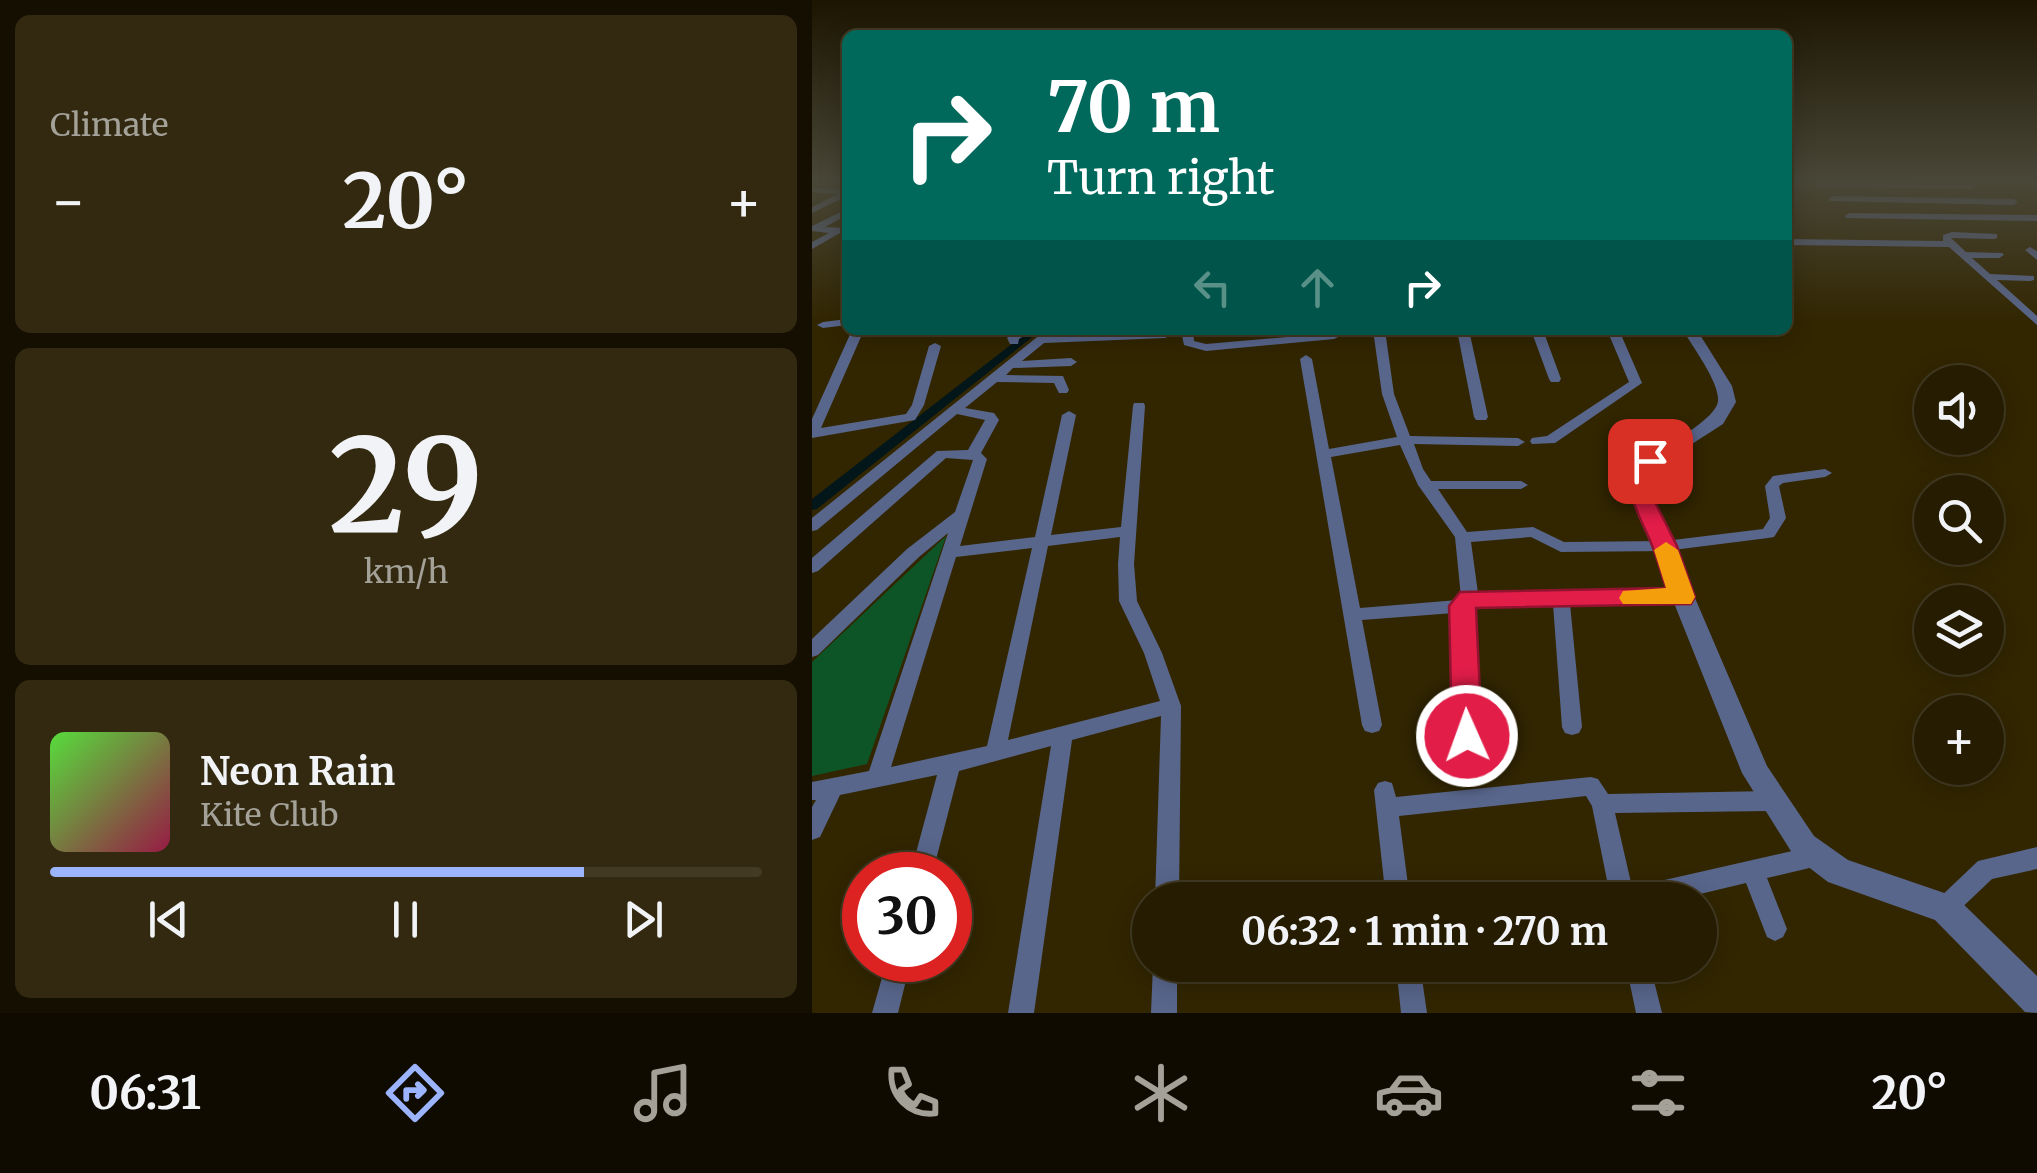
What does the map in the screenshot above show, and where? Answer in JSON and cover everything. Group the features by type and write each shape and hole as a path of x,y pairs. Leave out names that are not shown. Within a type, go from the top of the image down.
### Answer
{"street":[{"path":"1856,240 1862,234 1858,228"},
{"path":"813,229 842,230"},
{"path":"815,244 842,231"},
{"path":"1948,244 1946,237 1952,235 1994,236"},
{"path":"815,244 842,241"},
{"path":"1792,242 1948,244 2036,322"},
{"path":"2036,249 2030,250 2036,257"},
{"path":"1964,255 1999,255"},
{"path":"1988,277 2030,278"},
{"path":"2018,305 2036,305"},
{"path":"824,325 842,323"},
{"path":"812,434 856,335"},
{"path":"1187,335 1188,343 1206,348 1334,336"},
{"path":"1380,335 1388,394 1406,440 1425,485 1452,516 1463,537 1467,736"},
{"path":"1464,335 1481,417"},
{"path":"1539,335 1555,379"},
{"path":"1537,441 1550,440 1636,382 1615,335"},
{"path":"1693,335 1724,386 1727,402 1717,420 1650,461 1640,474 1644,506 1665,546 1682,597 1756,774 1814,857 1839,872 1945,908 2036,1000"},
{"path":"812,526 1010,365 1033,338 1165,336"},
{"path":"812,434 910,418 915,414 935,346"},
{"path":"1306,359 1372,724"},
{"path":"1010,365 1071,362"},
{"path":"994,378 1059,379 1063,390"},
{"path":"1139,406 1128,601 1154,652 1171,706 1166,882"},
{"path":"955,410 992,417 973,454"},
{"path":"996,751 1068,415"},
{"path":"1323,454 1406,440 1518,442"},
{"path":"812,566 942,454 973,454 980,459 877,778"},
{"path":"1463,537 1533,532 1558,547 1665,546 1768,533 1778,518 1772,486 1778,479 1825,472"},
{"path":"1425,485 1522,485"},
{"path":"812,650 913,553 961,514"},
{"path":"949,553 1129,531"},
{"path":"1352,615 1466,602 1682,597"},
{"path":"1561,598 1572,727"},
{"path":"812,830 822,789 950,764 1171,706"},
{"path":"1022,1013 1063,734"},
{"path":"927,852 950,764"},
{"path":"1396,882 1387,799 1588,786 1595,789 1602,804 1619,882"},
{"path":"1602,804 1772,801"},
{"path":"1702,882 1814,857"},
{"path":"1945,908 1986,869 2036,858"},
{"path":"1753,870 1775,929"},
{"path":"885,1013 893,982"},
{"path":"1164,1013 1165,982"},
{"path":"1410,982 1414,1013"},
{"path":"1642,982 1648,1013"}],"green space":[{"path":"946,536 867,764 812,776 812,662"}],"waterway":[{"path":"812,506 1030,335"}],"slow traffic":[{"path":"1632,598 1682,597 1666,550"}],"route":[{"path":"1467,736 1462,606 1470,598 1682,597 1665,546 1640,494 1640,474 1650,461"}]}
